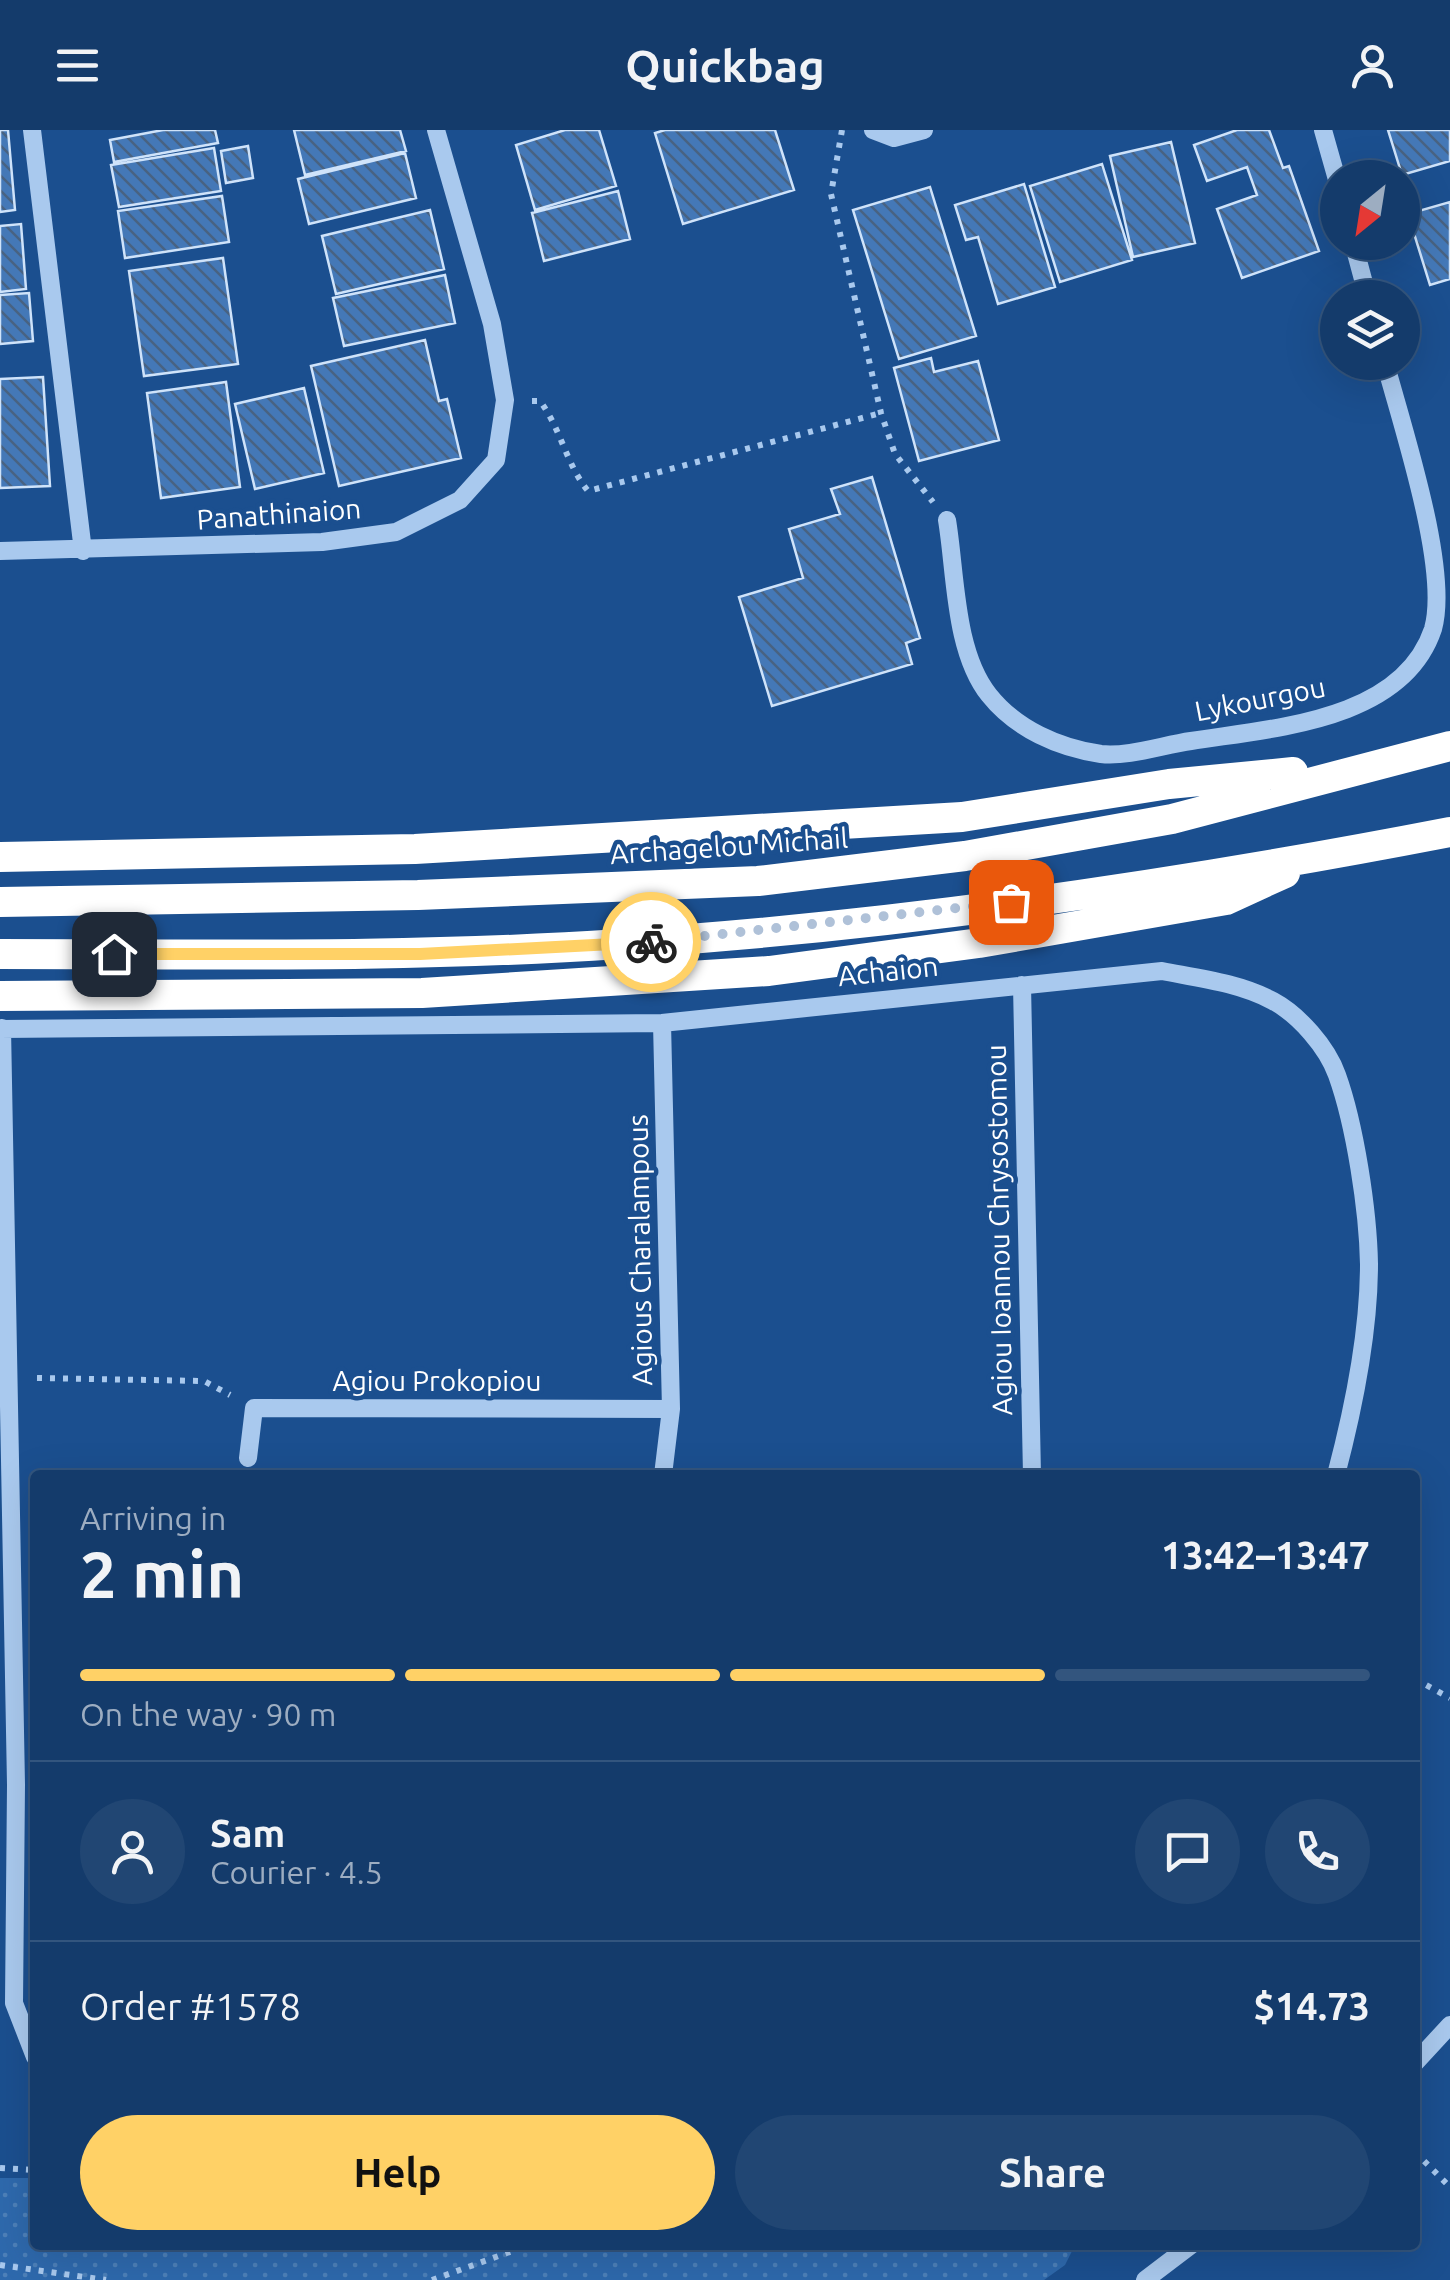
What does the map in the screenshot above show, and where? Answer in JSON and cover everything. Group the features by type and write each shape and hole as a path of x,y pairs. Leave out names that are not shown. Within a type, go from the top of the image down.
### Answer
{"highway":[{"name":"Archagelou Michail","path":"0,902 418,895 758,882 964,856 1172,819 1450,746"},
{"path":"0,857 415,849 962,817 1169,784 1387,764"},
{"path":"0,954 420,954 619,944 976,907 1320,857 1450,832"},
{"path":"0,996 422,993 768,971 980,943 1226,900 1320,857"}],"street":[{"path":"32,130 83,551"},
{"name":"Panathinaion","path":"0,551 322,542 396,532 460,500 496,460 506,400 492,324 436,130"},
{"path":"873,130 894,138 924,130"},
{"path":"1324,130 1332,160"},
{"name":"Lykourgou","path":"946,520 967,650 988,694 1016,722 1054,743 1104,754 1338,712 1389,688 1408,672 1424,650 1438,602 1427,521 1390,380"},
{"name":"Achaion","path":"1,1028 662,1023 1162,971 1222,983 1274,1001 1311,1032 1336,1073 1355,1156 1369,1263 1354,1405 1337,1470"},
{"name":"Agiou Ioannou Chrysostomou","path":"1022,984 1032,1470"},
{"name":"Agious Charalampous","path":"662,1023 671,1410 665,1470"},
{"path":"1,1028 8,1378 25,1784 14,2003 30,2043"},
{"path":"248,1458 254,1408"},
{"name":"Agiou Prokopiou","path":"254,1408 671,1410"},
{"path":"1420,2057 1450,2024"},
{"path":"1145,2280 1181,2250"}],"path":[{"path":"842,130 830,194 880,413 896,454 946,520"},
{"path":"506,400 540,401 557,424 577,478 588,490 880,413"},
{"path":"8,1378 204,1381 254,1408"},
{"path":"1420,1682 1450,1698"},
{"path":"1420,2157 1450,2187"},
{"path":"0,2168 30,2170"},
{"path":"499,2250 500,2256"},
{"path":"432,2280 454,2277 516,2250"},
{"path":"0,2265 106,2280"}],"shaded area":[{"path":"0,2178 30,2178 30,2250 1072,2250 1065,2265 1044,2280 0,2280"}],"building":[{"path":"0,130 8,130 15,210 0,212"},
{"path":"163,130 215,130 218,143 114,162 110,140"},
{"path":"294,130 400,130 406,151 305,175"},
{"path":"565,130 599,130 616,186 535,210 516,145"},
{"path":"775,130 794,190 683,224 655,133"},
{"path":"1237,130 1269,130 1283,168 1289,166 1319,251 1242,278 1217,209 1257,195 1247,167 1207,181 1194,145"},
{"path":"1388,130 1450,130 1450,161 1420,170 1420,160 1397,160"},
{"path":"1171,142 1195,243 1133,257 1110,156"},
{"path":"248,146 253,178 226,183 221,151"},
{"path":"214,148 221,191 119,207 111,165"},
{"path":"405,153 416,198 309,224 298,179"},
{"path":"1102,164 1132,260 1060,282 1030,186"},
{"path":"1024,184 1055,287 998,304 978,237 966,240 955,205"},
{"path":"930,187 976,336 899,359 853,210"},
{"path":"618,191 630,239 544,261 532,213"},
{"path":"222,196 229,242 125,258 118,211"},
{"path":"1450,202 1450,279 1430,285 1420,253 1420,211"},
{"path":"430,210 444,269 336,294 322,236"},
{"path":"21,224 26,289 0,292 0,226"},
{"path":"223,258 238,364 144,376 129,271"},
{"path":"445,275 455,323 344,346 333,298"},
{"path":"29,293 33,341 0,344 0,295"},
{"path":"425,340 439,401 447,399 461,458 339,486 311,366"},
{"path":"931,358 934,372 978,361 999,440 919,461 894,368"},
{"path":"43,377 50,486 0,488 0,379"},
{"path":"226,382 240,487 161,498 147,393"},
{"path":"304,388 324,473 255,489 235,404"},
{"path":"872,477 920,638 906,643 912,664 772,706 739,597 803,578 789,529 840,514 831,489"}],"way so far":[{"path":"651,942 1011,902"}],"route":[{"path":"114,954 420,954 651,942"}]}
